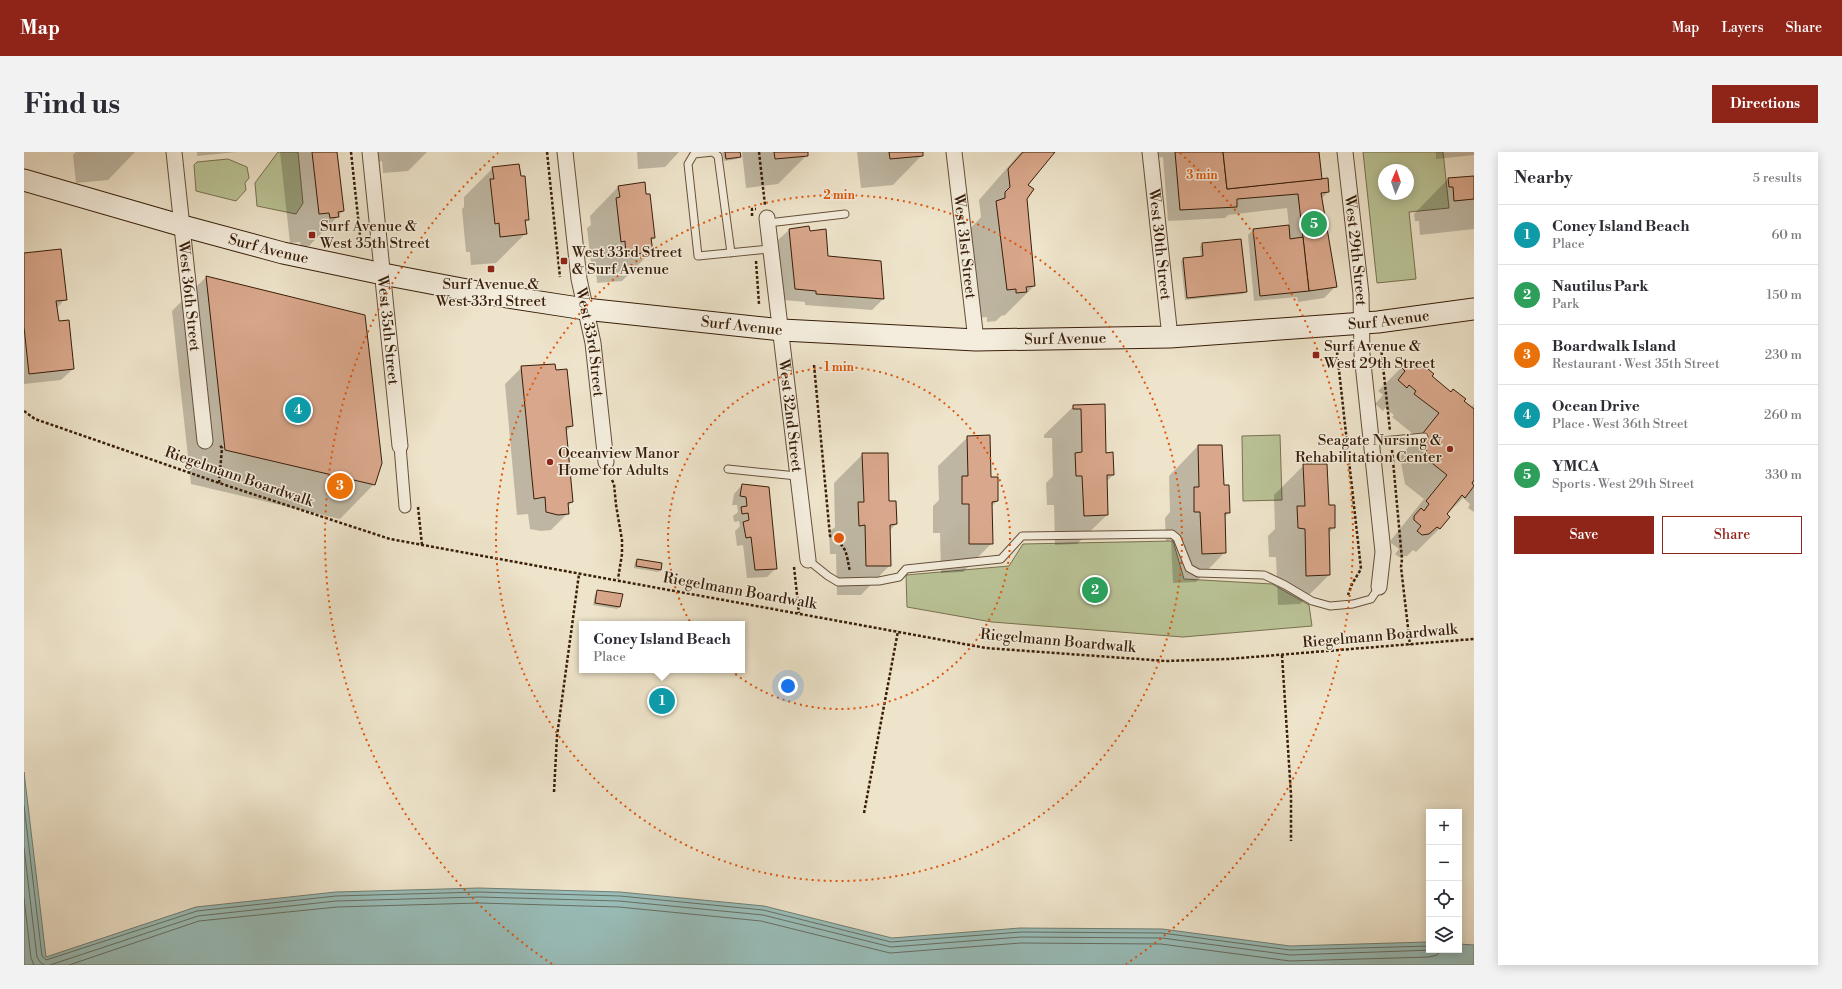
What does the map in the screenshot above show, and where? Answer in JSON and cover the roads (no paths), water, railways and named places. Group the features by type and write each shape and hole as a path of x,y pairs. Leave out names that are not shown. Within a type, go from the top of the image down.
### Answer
{"main road":[{"name":"Surf Avenue","path":"24,180 283,253 383,274 488,294 585,309 782,330 976,340 1170,337 1361,323 1474,309"}],"street":[{"name":"West 36th Street","path":"174,152 205,441"},
{"name":"West 35th Street","path":"370,152 405,507"},
{"name":"West 33rd Street","path":"565,152 579,279 593,343 606,462"},
{"name":"West 31st Street","path":"954,152 976,340"},
{"name":"West 30th Street","path":"1150,152 1170,337"},
{"name":"West 29th Street","path":"1345,152 1361,294 1362,354 1383,552 1379,587"},
{"name":"West 32nd Street","path":"767,221 776,300 782,330 797,476 808,560"}],"lane":[{"path":"731,253 718,156 713,152 694,154 688,164 698,256 731,253 770,249"},
{"path":"767,221 845,214"},
{"path":"1371,442 1424,437"},
{"path":"728,469 797,476"},
{"path":"808,560 838,582 879,581 899,577 906,569 1001,559 1022,536 1172,534 1177,538 1189,568 1198,573 1264,575 1285,585 1312,601 1330,606 1353,604 1371,599 1379,587"}],"water":[{"path":"24,772 46,957 196,907 336,892 479,888 620,892 764,906 892,938 1020,928 1162,929 1290,946 1426,942 1426,953 1462,953 1462,944 1474,945 1474,965 24,965"}],"place":[{"name":"YMCA","path":"1314,224"},
{"name":"Surf Avenue & West 35th Street","path":"312,235"},
{"name":"West 33rd Street & Surf Avenue","path":"564,261"},
{"name":"Surf Avenue & West 33rd Street","path":"491,269"},
{"name":"Surf Avenue & West 29th Street","path":"1316,355"},
{"name":"Ocean Drive","path":"298,410"},
{"name":"Seagate Nursing & Rehabilitation Center","path":"1450,449"},
{"name":"Oceanview Manor Home for Adults","path":"550,462"},
{"name":"Boardwalk Island","path":"340,486"},
{"name":"Nautilus Park","path":"1095,590"},
{"name":"Coney Island Beach","path":"662,701"}]}
